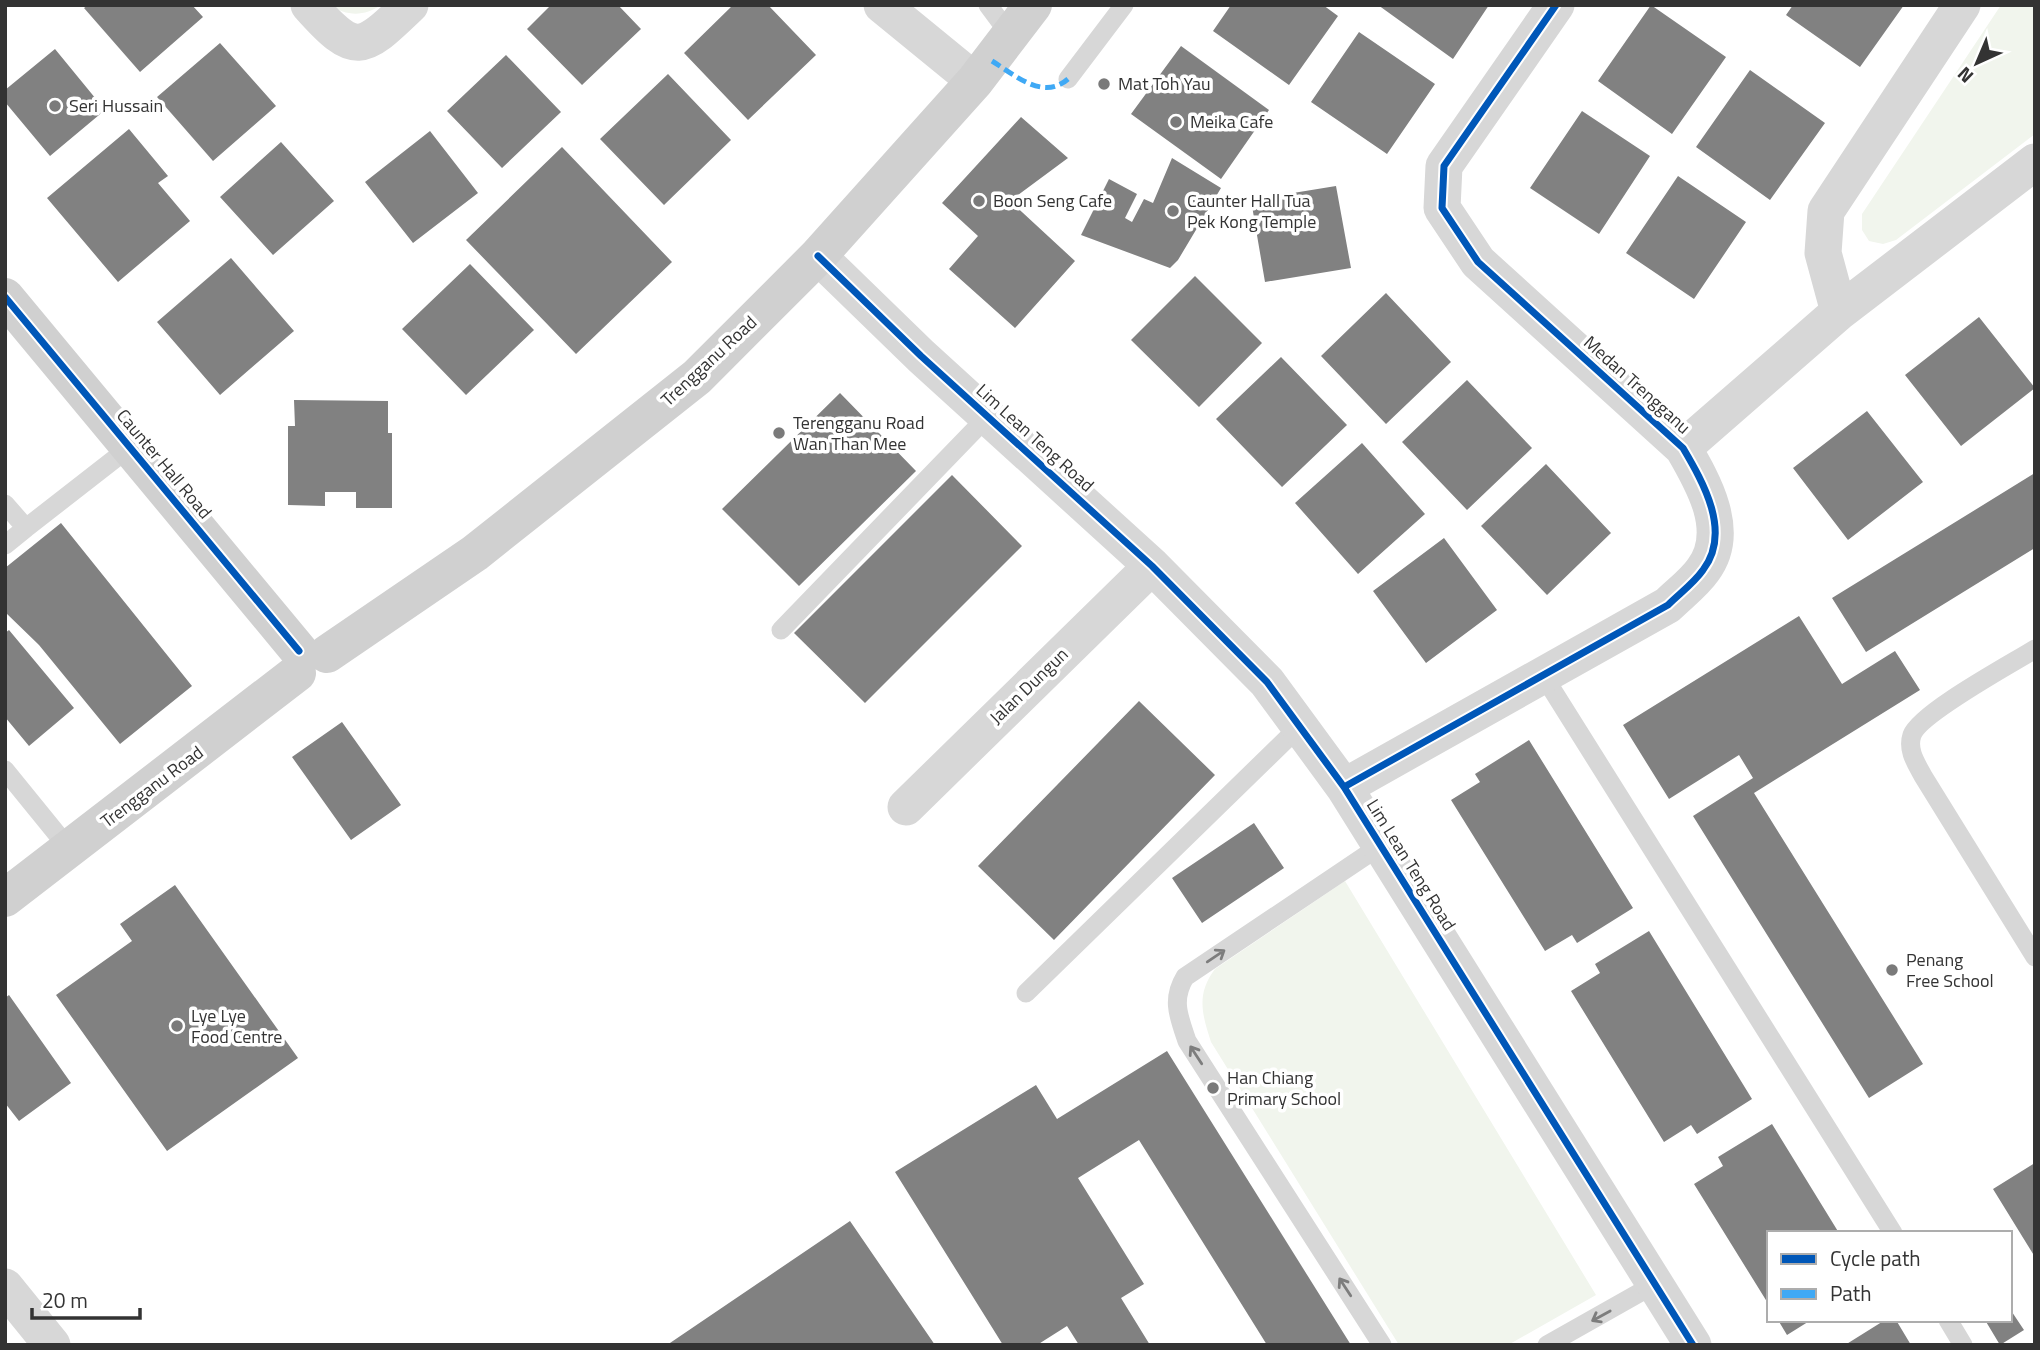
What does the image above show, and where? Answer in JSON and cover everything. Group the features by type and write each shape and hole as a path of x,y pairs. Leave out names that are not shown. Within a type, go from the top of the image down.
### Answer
{"main road":[{"name":"Trengganu Road","path":"5,898 70,850 307,659 475,553 697,377 818,256 975,81 1033,5"},
{"name":"Caunter Hall Road","path":"5,297 307,659"}],"street":[{"path":"309,5 333,32 343,40 356,43 369,41 380,34 410,5"},
{"path":"882,5 975,81"},
{"name":"Medan Trengganu","path":"1344,787 1668,605 1704,570 1713,547 1714,518 1704,483 1683,448 1478,262 1442,208 1444,166 1556,5"},
{"path":"1839,312 1823,253 1826,211 1962,5"},
{"name":"Medan Trengganu","path":"1683,448 1839,312 2035,162"},
{"name":"Lim Lean Teng Road","path":"818,256 1152,566 1267,682 1344,787 1693,1345"},
{"name":"Jalan Dungun","path":"906,807 1152,566"},
{"path":"5,1287 52,1345"}],"lane":[{"path":"988,5 1011,36"},
{"path":"1068,79 1119,7"},
{"path":"781,630 988,416"},
{"path":"5,545 130,447"},
{"path":"5,504 26,528"},
{"path":"2035,649 1925,718 1916,727 1911,738 1911,751 1923,776 2035,957"},
{"path":"1543,675 1892,1231"},
{"path":"1026,993 1300,726"},
{"path":"5,770 70,850"},
{"path":"1380,846 1185,977 1177,989 1175,1005 1187,1041 1382,1345"},
{"path":"1547,1345 1655,1284"},
{"path":"1949,1322 1964,1345"}],"shaded area":[{"path":"330,5 381,5 368,12 355,14"},
{"path":"2001,5 2035,5 2035,134 1896,240 1883,244 1869,241 1862,230 1862,214"},
{"path":"1345,881 1596,1295 1508,1345 1399,1345 1211,1042 1205,1022 1203,996 1215,969"}],"building":[{"path":"88,5 192,5 203,17 140,72 84,8"},
{"path":"551,5 618,5 641,29 582,85 527,29"},
{"path":"733,5 768,5 816,55 748,120 684,53"},
{"path":"1231,5 1323,5 1338,16 1289,85 1213,31"},
{"path":"1378,5 1489,5 1453,59"},
{"path":"1651,5 1726,57 1672,134 1598,81"},
{"path":"1793,5 1904,5 1860,67 1786,15"},
{"path":"1359,32 1435,84 1387,154 1311,102"},
{"path":"220,43 276,106 213,161 157,97"},
{"path":"1181,46 1269,110 1221,179 1131,114"},
{"name":"Seri Hussain","path":"55,49 105,110 50,156 5,102 5,90"},
{"path":"506,55 561,112 502,168 447,111"},
{"path":"1750,70 1825,123 1770,200 1696,147"},
{"path":"668,74 731,140 664,205 600,139"},
{"path":"1582,111 1650,156 1599,234 1530,188"},
{"path":"1021,117 1068,158 1010,201 1075,261 1015,328 949,269 978,236 942,203"},
{"path":"129,129 168,176 158,183 190,221 118,282 47,198"},
{"path":"430,131 478,193 413,243 365,182"},
{"path":"281,142 334,201 273,255 220,197"},
{"path":"562,147 672,262 576,354 466,240"},
{"name":"Caunter Hall Tua Pek Kong Temple","path":"1172,158 1221,188 1178,260 1170,268 1081,235 1109,179 1137,194 1125,218 1132,222 1144,199 1153,203"},
{"path":"1678,176 1746,222 1694,299 1626,253"},
{"path":"1336,186 1351,268 1265,282 1251,200"},
{"path":"231,258 294,331 220,395 157,322"},
{"path":"470,264 534,330 466,395 402,329"},
{"path":"1195,276 1262,343 1199,407 1131,340"},
{"path":"1386,293 1451,362 1386,424 1321,356"},
{"path":"1979,317 2035,388 1961,446 1905,375"},
{"path":"1281,357 1347,425 1282,487 1216,419"},
{"path":"1467,380 1532,448 1467,510 1402,442"},
{"path":"840,393 916,471 799,586 722,509"},
{"path":"294,400 388,401 388,433 392,433 392,508 356,508 356,492 325,492 325,506 288,505 288,426 295,426"},
{"path":"1867,411 1923,482 1848,540 1793,468"},
{"path":"1362,443 1425,514 1358,574 1295,503"},
{"path":"1546,464 1611,533 1547,595 1481,526"},
{"path":"2035,473 2035,548 1866,652 1832,598"},
{"path":"952,475 1022,546 865,703 794,633"},
{"path":"61,523 192,686 120,744 39,645 5,612 5,568"},
{"path":"1444,538 1497,610 1426,663 1373,591"},
{"path":"1799,616 1842,684 1895,651 1920,690 1754,793 1923,1064 1869,1098 1693,816 1753,778 1739,755 1669,799 1623,725"},
{"path":"9,630 74,708 29,746 5,717 5,633"},
{"path":"1139,701 1215,775 1054,940 978,866"},
{"path":"342,722 401,805 351,840 292,757"},
{"path":"1529,740 1633,908 1577,943 1572,935 1545,951 1451,800 1480,782 1475,774"},
{"path":"1254,823 1284,868 1202,923 1172,878"},
{"name":"Lye Lye Food Centre","path":"175,885 298,1058 167,1151 56,995 132,941 120,924"},
{"path":"1649,931 1752,1099 1697,1134 1691,1125 1664,1142 1571,991 1600,973 1595,964"},
{"path":"9,995 71,1083 19,1121 5,1103 5,998"},
{"path":"1167,1051 1351,1345 1267,1345 1139,1140 1078,1178 1144,1284 1121,1298 1150,1345 1079,1345 1067,1326 1037,1345 1003,1345 895,1172 1036,1085 1057,1119"},
{"path":"1772,1124 1838,1231 1767,1231 1767,1302 1694,1184 1723,1166 1718,1157"},
{"path":"2035,1163 2035,1257 1993,1189"},
{"path":"850,1221 935,1345 667,1345"},
{"path":"2012,1312 2024,1330 2000,1345 1986,1322 2012,1322"},
{"path":"1779,1322 1808,1322 1787,1335"},
{"path":"1882,1322 1897,1322 1911,1345 1845,1345"}],"marked path":[{"path":"992,61 1029,84 1039,87 1058,85 1068,79"}],"cycle path":[{"path":"1344,787 1668,605 1699,575 1711,555 1715,540 1711,508 1699,476 1683,448 1478,262 1442,208 1444,166 1556,5"},
{"path":"818,256 921,356 1152,566 1267,682 1344,787 1693,1345"},
{"path":"5,297 299,651"}],"place":[{"name":"Mat Toh Yau","path":"1104,84"},
{"name":"Seri Hussain","path":"55,106"},
{"name":"Meika Cafe","path":"1176,122"},
{"name":"Boon Seng Cafe","path":"979,201"},
{"name":"Caunter Hall Tua Pek Kong Temple","path":"1173,211"},
{"name":"Terengganu Road Wan Than Mee","path":"779,433"},
{"name":"Penang Free School","path":"1892,970"},
{"name":"Lye Lye Food Centre","path":"177,1026"},
{"name":"Han Chiang Primary School","path":"1213,1088"}]}
